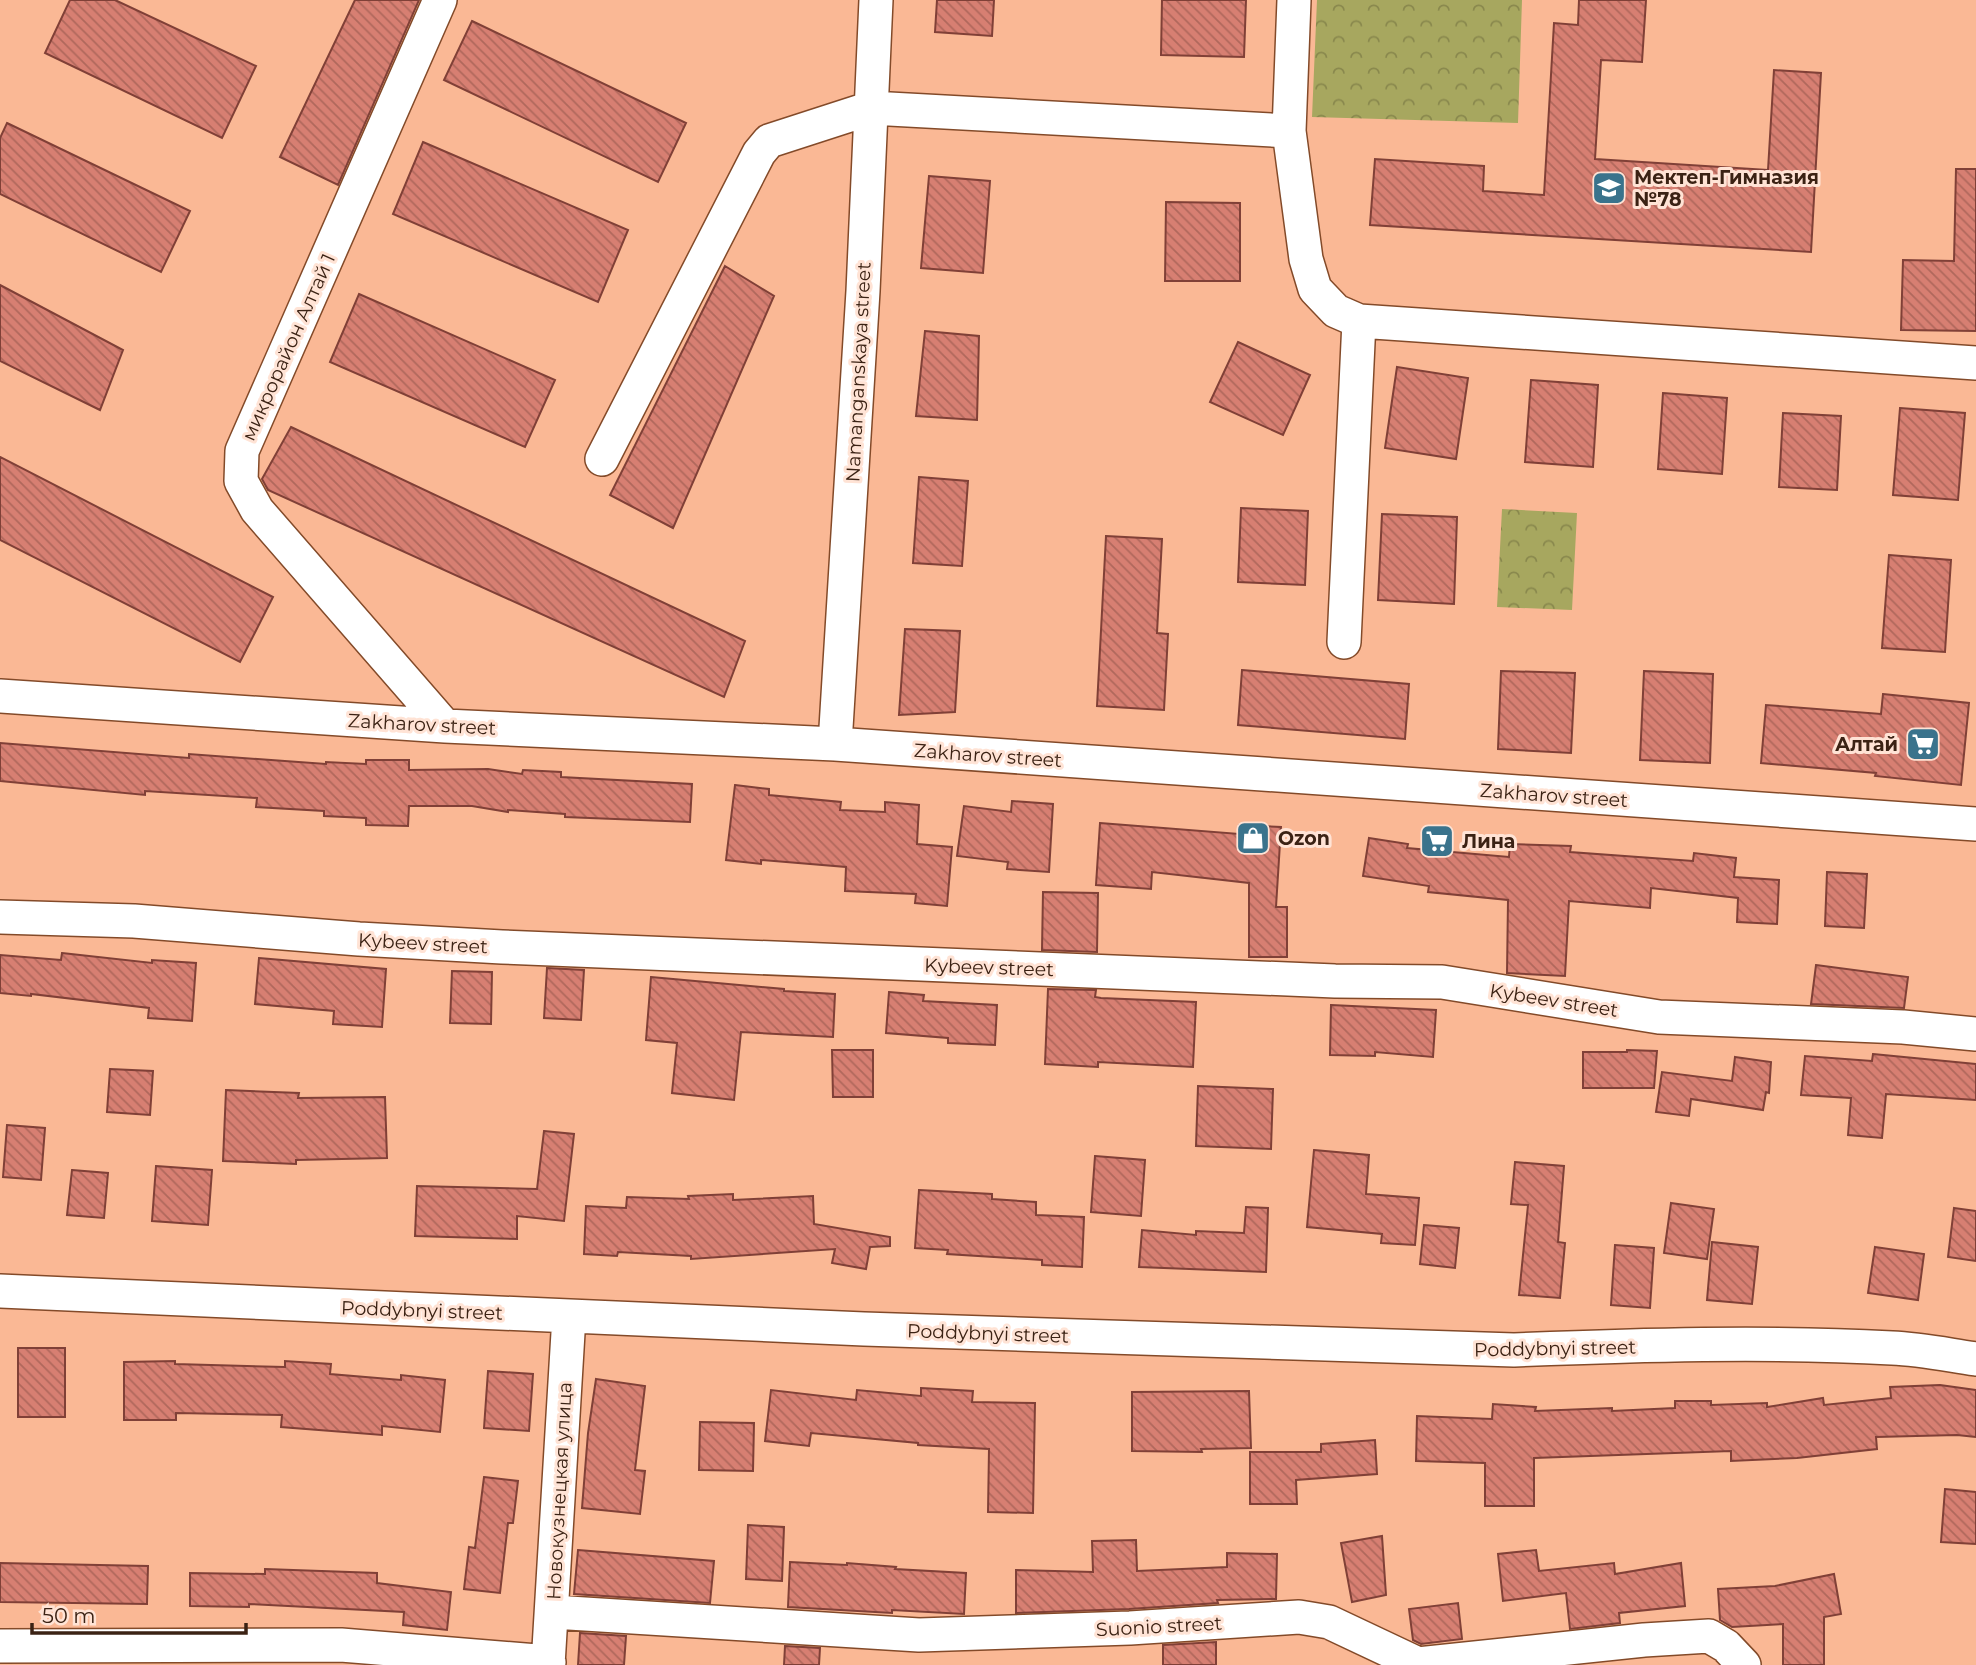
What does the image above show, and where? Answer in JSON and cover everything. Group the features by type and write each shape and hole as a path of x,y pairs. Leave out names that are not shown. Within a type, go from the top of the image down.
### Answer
{"street":[{"name":"микрорайон Алтай 1","path":"440,0 242,451 241,481 257,510 445,726"},
{"name":"Namanganskaya street","path":"835,744 863,292 876,0"},
{"path":"1294,0 1289,131 1306,259 1315,289 1336,311 1359,321 1976,363"},
{"path":"602,459 759,153 769,141 872,108 1289,131"},
{"path":"1344,642 1359,321"},
{"name":"Zakharov street","path":"0,696 445,726 835,744 1976,824"},
{"name":"Kybeev street","path":"0,917 134,921 502,947 1335,981 1442,982 1659,1017 1903,1027 1976,1034"},
{"name":"Poddybnyi street","path":"0,1291 864,1329 1514,1350 1727,1346 1893,1348 1976,1359"},
{"name":"Новокузнецкая улица","path":"548,1664 569,1316"},
{"name":"Suonio street","path":"553,1612 919,1635 1130,1628 1299,1617 1329,1622 1418,1664 1644,1640 1709,1636 1726,1646 1744,1665"},
{"path":"0,1646 341,1645 548,1664"}],"green space":[{"path":"1317,0 1522,0 1518,123 1312,117"},
{"path":"1502,509 1577,513 1572,610 1497,607"}],"building":[{"path":"70,0 115,0 256,66 222,138 45,53"},
{"path":"355,0 419,0 338,185 280,157"},
{"path":"937,0 994,0 992,36 935,32"},
{"path":"1162,0 1246,0 1244,57 1161,55"},
{"path":"1579,0 1646,0 1642,62 1601,60 1595,159 1768,170 1774,70 1821,73 1811,252 1370,225 1375,159 1484,166 1483,191 1544,195 1554,23 1578,25"},
{"path":"472,21 686,123 658,182 444,80"},
{"path":"7,123 190,211 161,272 0,194 0,138"},
{"path":"423,142 628,230 598,302 393,214"},
{"path":"1956,169 1976,169 1976,331 1901,330 1903,260 1954,261"},
{"path":"929,176 990,181 983,273 921,268"},
{"path":"1166,202 1240,203 1240,281 1165,281"},
{"path":"725,266 774,296 673,528 610,495"},
{"path":"0,285 123,350 100,410 0,361"},
{"path":"359,294 555,380 525,447 330,362"},
{"path":"925,331 979,336 977,420 916,416"},
{"path":"1238,342 1310,375 1283,435 1210,402"},
{"path":"1397,367 1468,378 1456,459 1385,448"},
{"path":"1531,380 1598,385 1593,467 1525,462"},
{"path":"1663,393 1727,398 1722,474 1658,469"},
{"path":"1900,408 1965,413 1958,500 1893,495"},
{"path":"1783,413 1841,416 1837,490 1779,487"},
{"path":"291,427 745,641 724,697 268,490 262,479"},
{"path":"0,457 273,597 240,662 0,540"},
{"path":"919,477 968,481 962,566 913,563"},
{"path":"1241,508 1308,511 1305,585 1238,582"},
{"path":"1382,514 1457,517 1454,604 1378,600"},
{"path":"1106,536 1162,539 1157,633 1168,634 1164,710 1097,706"},
{"path":"1889,555 1951,560 1945,652 1882,648"},
{"path":"905,629 960,631 955,712 899,715"},
{"path":"1242,670 1409,684 1405,739 1238,725"},
{"path":"1501,671 1575,673 1571,753 1498,749"},
{"path":"1644,671 1713,674 1710,763 1640,760"},
{"path":"1883,694 1969,703 1961,785 1875,776 1876,773 1761,763 1766,705 1881,714"},
{"path":"0,743 189,758 189,754 326,764 409,760 409,770 488,769 522,774 523,770 561,772 561,777 692,784 690,822 565,817 565,814 508,812 472,806 409,806 408,826 366,825 366,818 324,816 324,811 256,807 257,798 145,791 145,795 0,781"},
{"path":"735,785 769,789 769,795 841,802 840,810 885,812 885,802 919,805 917,844 952,847 947,906 915,903 916,894 845,891 846,867 726,860"},
{"path":"1012,801 1053,804 1049,872 1007,869 1008,862 957,856 964,806 1011,812"},
{"path":"1100,823 1239,834 1239,825 1281,827 1276,907 1287,907 1287,957 1249,957 1249,883 1152,872 1151,889 1096,885"},
{"path":"1369,838 1408,844 1407,848 1509,857 1510,844 1571,846 1570,852 1693,861 1694,853 1736,858 1734,877 1779,880 1777,924 1737,922 1738,898 1651,888 1650,908 1569,901 1565,976 1507,973 1508,900 1428,892 1429,886 1363,876"},
{"path":"1827,872 1867,874 1864,928 1825,926"},
{"path":"1043,892 1098,893 1097,952 1042,950"},
{"path":"62,953 152,963 152,960 196,963 192,1021 148,1018 149,1008 31,994 0,993 0,955 61,960"},
{"path":"259,958 386,969 382,1027 333,1024 334,1011 255,1004"},
{"path":"1816,965 1908,977 1904,1008 1811,1004"},
{"path":"547,968 584,970 581,1020 544,1018"},
{"path":"452,971 492,972 491,1024 450,1023"},
{"path":"651,977 835,994 833,1037 741,1032 734,1100 672,1093 677,1043 646,1040"},
{"path":"1048,989 1096,990 1095,997 1101,998 1196,1002 1193,1067 1098,1062 1098,1067 1045,1064"},
{"path":"889,992 924,995 923,1001 997,1005 995,1045 948,1043 948,1038 886,1033"},
{"path":"1331,1005 1436,1010 1433,1057 1375,1052 1375,1056 1330,1055"},
{"path":"832,1050 873,1050 873,1097 833,1097"},
{"path":"1657,1051 1654,1088 1583,1088 1583,1052"},
{"path":"1873,1054 1976,1064 1976,1100 1886,1094 1882,1138 1848,1135 1851,1098 1801,1095 1805,1056 1872,1061"},
{"path":"1735,1057 1771,1062 1769,1093 1766,1092 1763,1110 1691,1099 1689,1116 1656,1112 1662,1072 1732,1081"},
{"path":"110,1069 153,1071 150,1115 107,1112"},
{"path":"1198,1086 1273,1089 1271,1149 1196,1146"},
{"path":"226,1090 299,1093 298,1098 385,1097 387,1158 296,1160 296,1164 223,1161"},
{"path":"7,1125 45,1128 41,1180 3,1177"},
{"path":"544,1131 574,1134 564,1221 517,1216 517,1239 415,1236 417,1186 537,1189"},
{"path":"1314,1150 1369,1155 1366,1194 1419,1198 1415,1245 1381,1243 1382,1234 1307,1227"},
{"path":"1095,1156 1145,1160 1141,1216 1091,1212"},
{"path":"1515,1162 1564,1166 1558,1242 1565,1243 1560,1298 1519,1295 1528,1205 1511,1204"},
{"path":"156,1166 212,1170 208,1225 152,1221"},
{"path":"72,1170 108,1173 104,1218 67,1215"},
{"path":"919,1190 992,1194 992,1199 1036,1202 1036,1215 1084,1217 1082,1267 1042,1265 1042,1260 947,1254 948,1250 915,1248"},
{"path":"733,1194 733,1200 813,1196 814,1224 890,1237 890,1246 870,1247 866,1269 832,1263 835,1249 691,1259 691,1256 618,1252 617,1256 584,1254 586,1206 626,1208 627,1197 689,1199 688,1196"},
{"path":"1671,1203 1714,1209 1707,1259 1664,1253"},
{"path":"1246,1207 1268,1208 1266,1272 1139,1267 1142,1230 1196,1235 1196,1231 1244,1233"},
{"path":"1954,1208 1976,1211 1976,1261 1948,1257"},
{"path":"1424,1225 1459,1228 1455,1268 1420,1264"},
{"path":"1712,1242 1758,1247 1752,1304 1707,1300"},
{"path":"1615,1245 1654,1248 1650,1308 1611,1305"},
{"path":"1875,1247 1924,1254 1918,1300 1868,1293"},
{"path":"18,1348 65,1348 65,1417 18,1417"},
{"path":"175,1361 175,1364 285,1367 285,1361 331,1364 330,1374 401,1380 401,1375 445,1380 440,1432 382,1426 382,1435 281,1427 282,1415 176,1413 176,1420 124,1420 124,1362"},
{"path":"488,1371 533,1374 529,1431 484,1428"},
{"path":"596,1379 645,1386 635,1470 645,1471 640,1514 582,1508 588,1433"},
{"path":"1940,1385 1976,1390 1976,1437 1876,1437 1877,1449 1797,1458 1731,1461 1731,1451 1534,1458 1534,1506 1485,1506 1485,1463 1416,1461 1417,1416 1492,1419 1493,1404 1536,1407 1535,1411 1612,1408 1612,1411 1675,1408 1675,1401 1711,1401 1711,1405 1767,1403 1767,1407 1823,1398 1824,1405 1891,1398 1890,1387"},
{"path":"921,1388 973,1391 972,1402 1035,1403 1033,1513 988,1512 989,1449 918,1445 811,1433 809,1446 765,1441 771,1390 856,1400 857,1390 921,1396"},
{"path":"1249,1391 1251,1448 1201,1449 1202,1452 1132,1451 1132,1392"},
{"path":"700,1422 754,1423 753,1471 699,1470"},
{"path":"1375,1440 1377,1474 1296,1480 1297,1504 1250,1504 1250,1452 1321,1452 1321,1444"},
{"path":"484,1477 518,1481 513,1523 508,1523 500,1593 464,1589 469,1547 475,1548"},
{"path":"1945,1489 1976,1492 1976,1544 1941,1542"},
{"path":"748,1525 784,1527 782,1581 746,1579"},
{"path":"1382,1536 1386,1595 1352,1602 1341,1543"},
{"path":"1136,1540 1137,1571 1227,1567 1227,1553 1277,1554 1276,1599 1217,1600 1218,1603 1129,1609 1016,1613 1016,1570 1093,1572 1092,1541"},
{"path":"578,1550 714,1561 710,1603 574,1594"},
{"path":"1536,1550 1539,1571 1614,1563 1615,1574 1681,1563 1685,1606 1619,1613 1620,1623 1570,1629 1566,1593 1503,1601 1498,1554"},
{"path":"790,1562 847,1563 966,1573 964,1614 788,1607"},
{"path":"0,1563 148,1566 147,1604 0,1602"},
{"path":"265,1569 377,1573 377,1583 451,1592 447,1630 403,1625 404,1612 249,1604 249,1607 190,1606 190,1573 265,1574"},
{"path":"1834,1574 1841,1614 1824,1617 1824,1665 1783,1665 1783,1624 1732,1627 1720,1620 1718,1589 1775,1586"},
{"path":"1458,1603 1462,1639 1421,1644 1413,1640 1409,1609"},
{"path":"580,1633 626,1636 624,1665 578,1665"},
{"path":"1216,1642 1216,1665 1163,1665 1163,1645"},
{"path":"785,1646 820,1648 819,1665 784,1665"}],"place":[{"name":"Мектеп-Гимназия №78","path":"1609,188"},
{"name":"Алтай","path":"1923,744"},
{"name":"Ozon","path":"1253,838"},
{"name":"Лина","path":"1437,841"}]}
